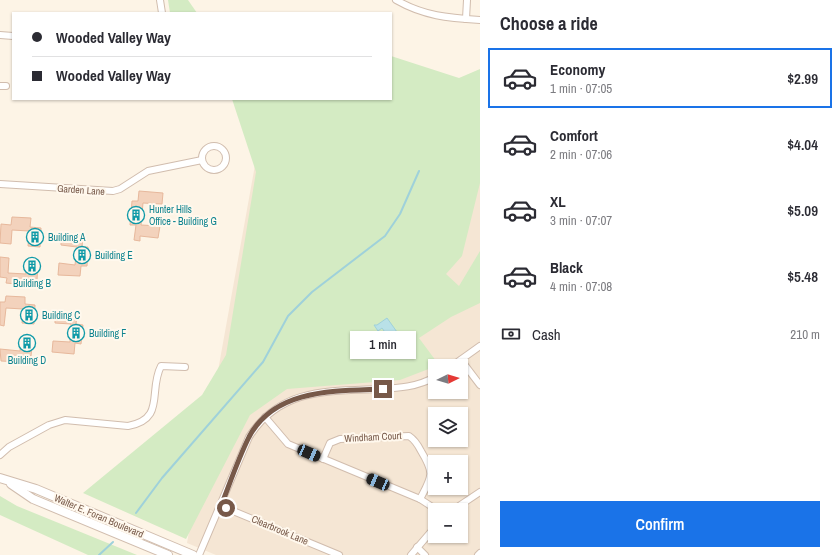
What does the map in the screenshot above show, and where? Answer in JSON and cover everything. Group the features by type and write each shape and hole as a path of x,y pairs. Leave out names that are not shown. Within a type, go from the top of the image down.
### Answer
{"street":[{"path":"160,0 162,12"},
{"path":"396,0 408,7 434,16 480,20"},
{"path":"466,19 467,0"},
{"path":"0,35 12,36"},
{"name":"Garden Lane","path":"0,184 113,191 120,189 140,174 152,169 202,160"},
{"path":"463,359 480,346"},
{"path":"0,455 9,446 49,425 64,420 128,426 139,424 148,418 154,407 156,376 161,366 185,367"},
{"path":"468,368 480,385"},
{"path":"199,555 249,437 265,417 281,404 304,395 328,392 408,388 428,380"},
{"path":"265,417 288,444 420,499 428,504"},
{"name":"Windham Court","path":"323,459 330,443 340,439 409,436 416,442 431,470 429,482 420,499"},
{"name":"Walter E. Foran Boulevard","path":"2,478 33,499 168,555"},
{"name":"Walter E. Foran Boulevard","path":"2,478 36,489 193,555"},
{"path":"464,503 480,492"},
{"name":"Clearbrook Lane","path":"221,506 339,555"},
{"path":"411,555 428,534"},
{"path":"417,547 425,555"}],"shaded area":[{"path":"392,99 480,106 480,555 216,555 187,543 264,115"}],"green space":[{"path":"168,0 188,0 196,12 170,12"},
{"path":"392,56 459,78 480,69 480,183 462,256 446,274 459,286 480,251 480,303 451,317 419,338 435,359 428,359 428,369 400,380 287,389 250,415 186,539 83,493 202,395 226,355 256,172 232,100 392,100"},
{"path":"0,496 17,506 137,555 88,555 0,515"}],"water":[{"path":"387,318 397,332 389,338 382,328 378,331 374,325 377,325"}],"building":[{"name":"Hunter Hills Office - Building G","path":"139,191 163,193 162,204 143,203 141,225 160,226 158,238 140,236 140,241 134,240 136,225 130,225 132,201 138,201"},
{"name":"Building A","path":"12,217 31,218 30,227 41,228 40,247 28,246 29,231 12,230 11,244 0,243 1,224 11,225"},
{"name":"Building E","path":"61,235 83,236 82,247 88,247 87,266 81,266 80,276 58,275 59,263 75,265 77,247 61,245"},
{"name":"Building B","path":"0,257 9,258 8,273 26,274 27,259 38,260 37,280 26,279 26,285 6,283 7,278 0,277"},
{"name":"Building C","path":"6,296 25,297 25,304 35,305 34,324 22,323 23,309 6,308 4,326 0,325 0,302 5,302"},
{"name":"Building F","path":"55,312 77,314 76,324 83,325 81,344 75,343 74,354 52,352 53,341 70,342 71,324 55,323"},
{"name":"Building D","path":"21,337 33,337 31,356 21,355 21,362 1,361 0,349 20,351"}],"waterway":[{"path":"136,513 162,478 263,362 288,316 312,292 385,236 400,214 419,171"},
{"path":"99,555 113,542"}],"place":[{"name":"Hunter Hills Office - Building G","path":"136,215"},
{"name":"Building A","path":"35,237"},
{"name":"Building E","path":"82,255"},
{"name":"Building B","path":"32,266"},
{"name":"Building C","path":"29,315"},
{"name":"Building F","path":"76,333"},
{"name":"Building D","path":"27,343"}],"route":[{"path":"226,508 221,506 249,437 265,417 281,404 304,395 383,389"}]}
